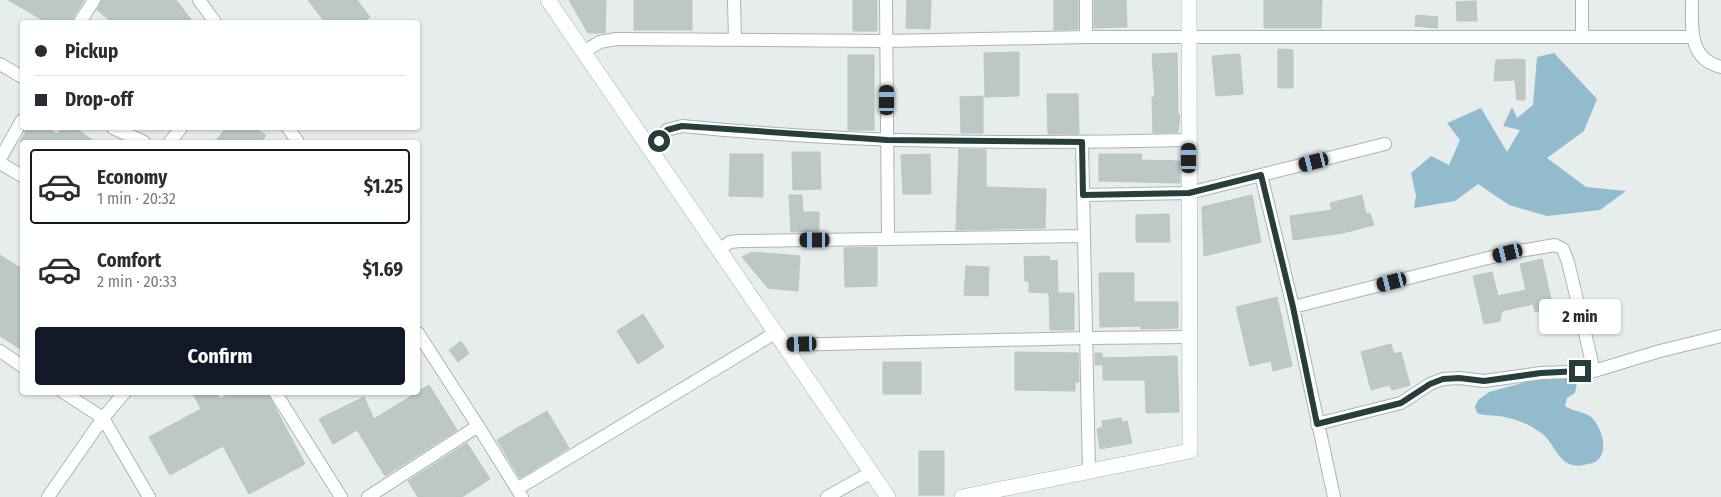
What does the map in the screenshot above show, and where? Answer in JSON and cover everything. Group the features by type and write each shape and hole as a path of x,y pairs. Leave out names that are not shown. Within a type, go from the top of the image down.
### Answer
{"street":[{"path":"81,20 94,0"},
{"path":"199,0 214,20"},
{"path":"548,0 888,497"},
{"path":"734,0 735,40"},
{"path":"886,0 888,239"},
{"path":"1086,0 1086,37"},
{"path":"962,497 1190,451 1189,0"},
{"path":"1582,0 1582,37"},
{"path":"1692,0 1692,37 1700,56 1710,65 1721,67"},
{"path":"583,52 600,42 616,39 886,40 1086,37 1692,37"},
{"path":"0,64 20,76"},
{"path":"0,159 20,124"},
{"path":"652,152 667,130 682,126 887,140 1082,142 1189,140"},
{"path":"117,130 140,140"},
{"path":"172,140 179,130"},
{"path":"1082,142 1089,471"},
{"path":"1083,195 1189,193 1385,144"},
{"path":"0,163 20,175"},
{"path":"1261,175 1293,307 1334,497"},
{"path":"719,250 730,242 741,241 1084,236"},
{"path":"1293,307 1508,253 1555,245 1563,249 1568,262 1594,371"},
{"path":"420,336 520,493 779,339 1190,337"},
{"path":"1317,424 1401,403 1430,384 1443,379 1459,378 1484,381 1541,373 1594,371 1721,336"},
{"path":"0,351 20,365"},
{"path":"68,395 103,418 149,497"},
{"path":"48,497 103,418 122,395"},
{"path":"276,395 341,497"},
{"path":"368,497 478,426"},
{"path":"828,497 870,473"}],"water":[{"path":"1554,53 1597,99 1584,131 1547,158 1586,187 1626,191 1600,210 1547,216 1509,205 1478,184 1455,201 1414,208 1416,196 1411,173 1431,156 1449,165 1460,140 1447,123 1481,108 1507,152 1520,130 1503,126 1512,107 1517,118 1533,105 1537,57"},
{"path":"1573,375 1577,382 1575,393 1567,398 1565,406 1590,416 1601,432 1603,450 1598,460 1593,463 1580,466 1569,464 1560,457 1546,437 1522,422 1477,413 1475,407 1478,400 1489,392 1545,377"}],"building":[{"path":"8,0 84,0 72,20 43,20"},
{"path":"102,0 176,0 191,20 110,20 97,10"},
{"path":"308,0 357,0 370,17 366,20 323,20"},
{"path":"569,0 606,0 605,33 588,33"},
{"path":"634,0 692,0 692,30 634,30"},
{"path":"853,0 877,0 877,31 853,31"},
{"path":"907,0 931,0 930,29 906,28"},
{"path":"1054,0 1078,0 1078,29 1054,30"},
{"path":"1094,0 1126,0 1127,27 1094,28"},
{"path":"1264,0 1322,0 1321,28 1264,28"},
{"path":"1476,1 1477,21 1457,21 1456,2"},
{"path":"1416,15 1438,17 1437,28 1415,26"},
{"path":"1278,49 1293,50 1293,88 1278,88"},
{"path":"1019,52 1019,96 985,97 984,53"},
{"path":"1177,53 1178,115 1180,115 1178,132 1153,133 1152,97 1155,97 1152,54"},
{"path":"1240,54 1243,94 1216,96 1212,56"},
{"path":"848,55 874,55 874,130 848,130"},
{"path":"1496,60 1525,60 1525,100 1517,100 1515,80 1494,81"},
{"path":"1047,94 1078,94 1079,134 1048,134"},
{"path":"983,96 983,133 961,133 960,97"},
{"path":"26,130 51,130 57,134 60,130 79,130 92,140 21,140"},
{"path":"224,130 257,130 266,135 262,140 217,140"},
{"path":"959,149 986,150 986,187 1046,189 1045,228 956,230"},
{"path":"792,152 820,152 821,189 793,190"},
{"path":"730,154 763,154 763,197 729,196"},
{"path":"930,154 931,194 903,194 901,155"},
{"path":"1099,154 1142,154 1141,160 1180,161 1180,183 1099,181"},
{"path":"789,195 802,195 803,212 819,212 819,231 791,232"},
{"path":"1252,195 1261,242 1204,256 1202,207"},
{"path":"1362,195 1366,214 1370,213 1374,225 1343,233 1293,240 1290,216 1332,210 1330,203"},
{"path":"1169,214 1170,242 1136,242 1136,215"},
{"path":"877,247 877,286 845,287 844,248"},
{"path":"752,252 800,256 798,291 768,288 742,257"},
{"path":"0,255 20,268 20,349 0,336"},
{"path":"1049,256 1050,261 1057,260 1058,293 1074,293 1074,330 1050,330 1049,293 1029,292 1029,281 1025,281 1024,257"},
{"path":"1542,259 1553,308 1535,312 1533,304 1502,311 1500,321 1484,324 1473,276 1492,272 1498,296 1526,290 1520,264"},
{"path":"966,266 989,267 988,296 964,295"},
{"path":"1099,273 1134,273 1134,302 1178,302 1178,328 1141,329 1141,326 1100,327"},
{"path":"1277,297 1292,366 1273,371 1271,361 1250,366 1236,307"},
{"path":"643,314 664,347 638,364 617,331"},
{"path":"461,341 469,353 458,362 449,350"},
{"path":"1391,344 1394,354 1401,352 1410,385 1392,390 1390,385 1371,390 1361,352"},
{"path":"1015,352 1078,353 1079,382 1075,382 1075,391 1015,390"},
{"path":"1095,353 1102,353 1103,365 1095,365"},
{"path":"1177,356 1179,412 1146,413 1145,380 1103,380 1103,358"},
{"path":"883,362 921,362 921,394 883,394"},
{"path":"429,385 457,430 385,476 357,430 333,444 319,419 364,397 374,419 413,395 420,395 420,391"},
{"path":"194,395 218,395 220,399 226,395 269,395 305,464 249,494 223,446 170,475 149,437 201,409"},
{"path":"547,411 569,448 520,478 497,440"},
{"path":"1121,418 1122,422 1127,421 1132,443 1100,449 1097,429 1103,427 1102,421"},
{"path":"467,443 490,479 462,497 418,497 408,481"},
{"path":"919,451 944,451 944,495 919,495"}],"route":[{"path":"659,141 667,130 682,126 887,140 1082,142 1083,195 1189,193 1261,175 1293,307 1317,424 1401,403 1430,384 1443,379 1459,378 1484,381 1541,373 1580,371"}]}
